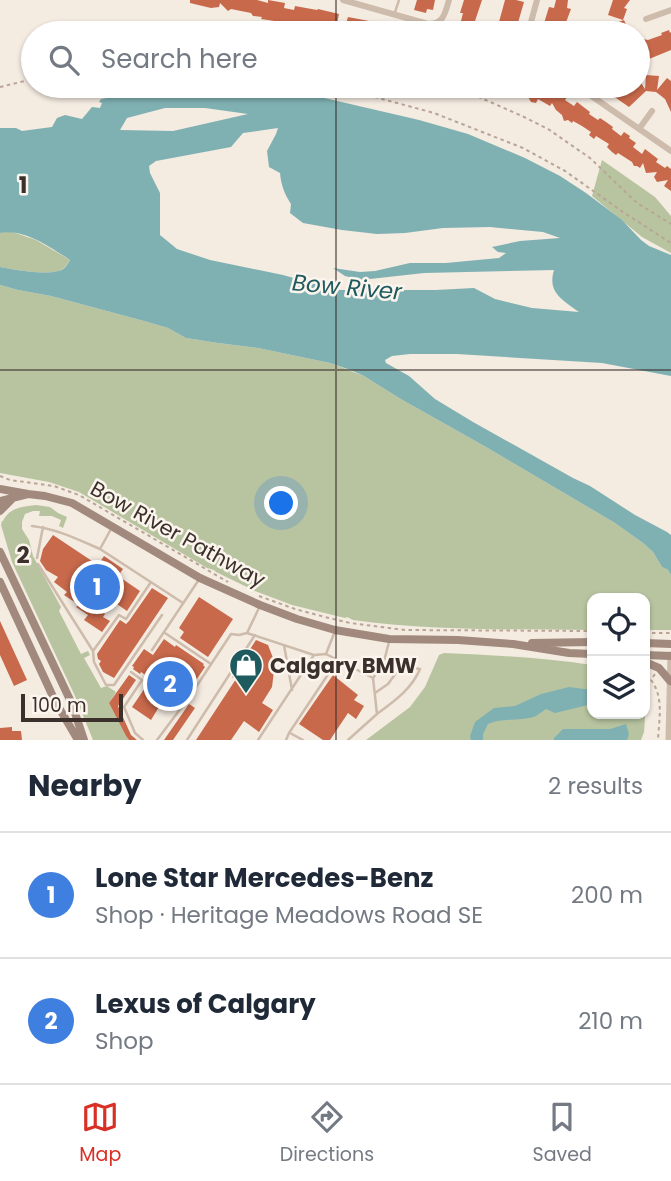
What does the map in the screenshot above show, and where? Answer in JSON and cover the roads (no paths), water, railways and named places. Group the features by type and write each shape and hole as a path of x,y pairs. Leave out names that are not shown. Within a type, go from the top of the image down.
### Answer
{"main road":[{"path":"5,493 46,496 72,503 200,578 260,605 335,630 389,639 513,644 587,654"},
{"path":"0,501 5,493"},
{"path":"0,511 5,493"},
{"path":"0,552 72,704 84,740"},
{"path":"0,582 55,701 78,740"},
{"path":"513,644 587,642"},
{"path":"650,643 671,644"},
{"path":"650,655 671,656"},
{"path":"650,664 659,668 670,681"}],"street":[{"path":"347,0 415,21"},
{"path":"441,21 449,0"},
{"path":"531,21 537,0"},
{"path":"646,19 671,10"},
{"path":"594,98 671,151"},
{"path":"639,129 652,111"},
{"path":"669,740 671,656"}],"lane":[{"path":"394,15 399,0"},
{"path":"32,526 68,534 100,549 183,603"},
{"path":"100,549 113,526"},
{"path":"37,558 43,527"},
{"path":"38,564 93,652 94,662 106,685 114,685 162,615"},
{"path":"152,650 200,578"},
{"path":"93,652 119,615 126,619 151,582"},
{"path":"247,632 260,605"},
{"path":"326,654 335,630"},
{"path":"164,632 211,664"},
{"path":"157,740 231,634 247,632 314,655 326,654 373,678"},
{"path":"187,740 255,635"},
{"path":"377,714 373,678 383,665 389,639"},
{"path":"284,645 292,690"},
{"path":"258,740 314,655"},
{"path":"286,740 337,660"},
{"path":"348,740 398,699 417,677 419,669 401,666 388,684 375,693"},
{"path":"131,672 142,680 124,707 135,733 143,740"},
{"path":"289,733 303,740"}],"water":[{"path":"324,98 419,120 468,134 560,176 622,220 649,246 671,255 671,376 602,363 457,354 410,354 392,356 385,360 409,376 435,399 671,535 671,575 662,567 653,552 615,523 353,371 330,363 258,348 186,338 168,328 144,321 0,285 0,267 29,272 52,272 64,269 70,260 27,236 0,233 0,128 16,128 22,131 52,127 57,118 65,115 82,119 92,107 100,108 101,99","holes":["165,108 205,108 248,114 173,131 120,130 127,118","278,128 267,151 269,167 280,173 291,204 290,213 303,223 377,234 490,227 543,232 560,238 520,241 492,247 498,252 506,253 499,258 410,263 360,272 333,268 345,276 361,280 424,273 554,270 552,278 555,290 562,300 579,312 532,308 495,299 474,288 337,290 283,275 210,260 177,249 160,235 160,193 149,166 156,161 231,147 243,133"]},
{"path":"569,687 587,689 587,705 555,713 546,709 530,718 494,722 488,724 483,740 471,740 475,722 494,708 515,706 541,694"},
{"path":"626,724 629,734 627,740 554,740 563,729 610,729"}],"place":[{"name":"Lone Star Mercedes-Benz","path":"97,587"},
{"name":"Lexus of Calgary","path":"170,684"},
{"name":"Calgary BMW","path":"246,695"}],"water label":[{"name":"Bow River","path":"347,287"}]}
